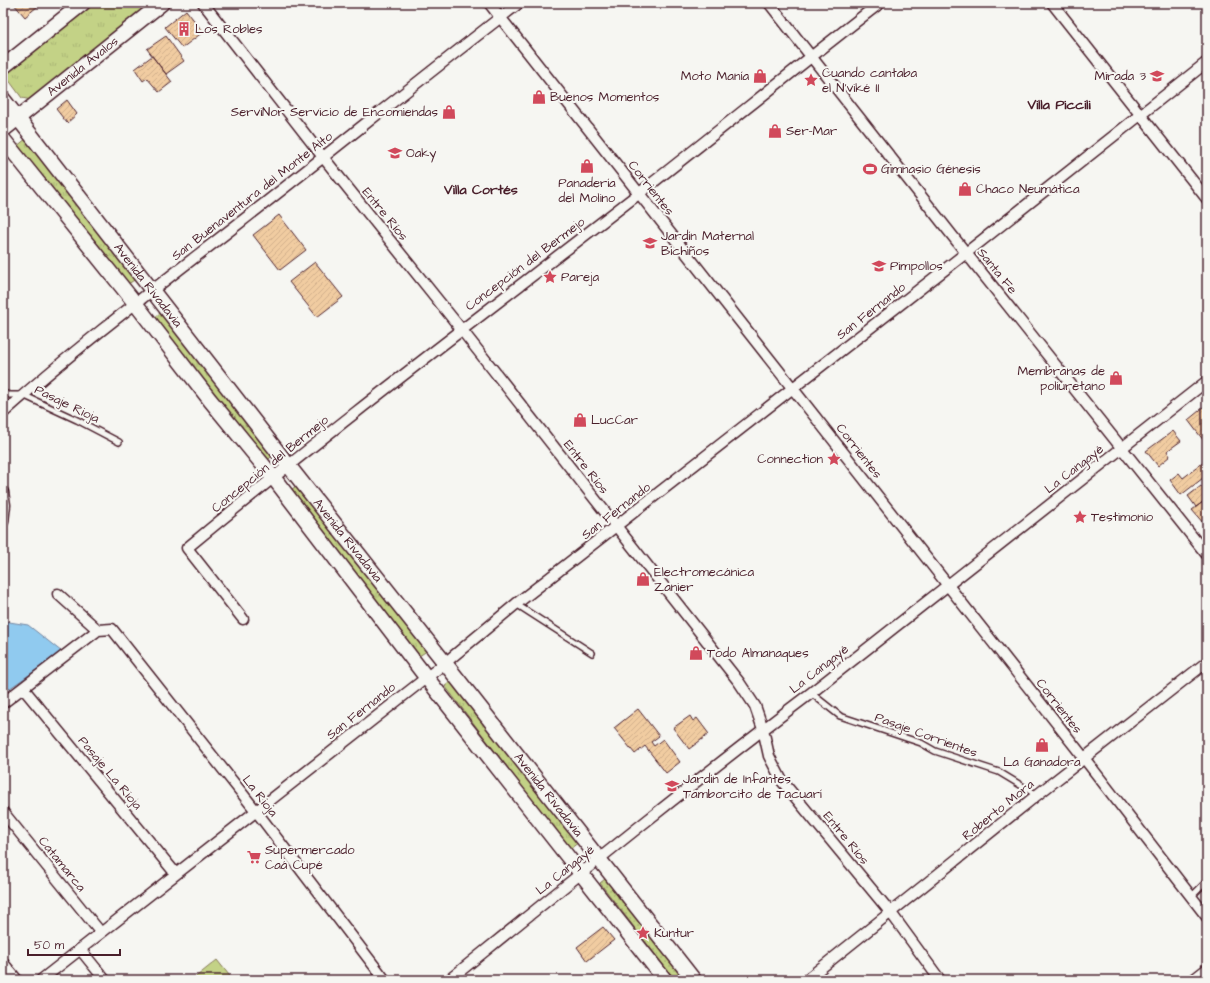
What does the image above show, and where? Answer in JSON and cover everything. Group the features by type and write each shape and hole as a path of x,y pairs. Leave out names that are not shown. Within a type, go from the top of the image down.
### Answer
{"street":[{"path":"3,67 83,3"},
{"name":"Avenida Ávalos","path":"3,130 162,3"},
{"name":"Entre Ríos","path":"203,3 323,157 739,682 755,706 763,729 769,756 782,781 891,913 940,980"},
{"name":"Corrientes","path":"489,3 1207,916"},
{"name":"San Buenaventura del Monte Alto","path":"3,413 135,303 519,3"},
{"name":"Santa Fe","path":"769,3 1207,555"},
{"name":"Concepción del Bermejo","path":"243,618 188,548 288,465 638,194 880,3"},
{"path":"1052,3 1207,199"},
{"name":"San Fernando","path":"41,980 445,662 516,604 617,527 1141,116 1207,62"},
{"name":"Avenida Rivadavia","path":"3,99 288,465 600,858 694,980"},
{"name":"Avenida Rivadavia","path":"3,139 273,477 426,677 665,980"},
{"name":"La Cangayé","path":"449,980 763,729 811,693 1207,381"},
{"path":"3,492 5,505 3,522"},
{"path":"3,703 98,630 58,594"},
{"name":"La Rioja","path":"98,630 112,629 256,811 385,980"},
{"name":"Roberto Mora","path":"806,980 1037,795 1207,662"},
{"name":"Pasaje La Rioja","path":"23,688 176,874"},
{"name":"Catamarca","path":"3,812 101,933"},
{"path":"80,949 105,980"},
{"path":"3,963 17,980"},
{"path":"1192,980 1207,969"}],"lane":[{"name":"Pasaje Rioja","path":"3,393 10,395 23,395 77,420 119,442"},
{"path":"516,604 592,653"},
{"name":"Pasaje Corrientes","path":"811,693 840,716 921,744 935,751 999,772 1037,795"},
{"path":"1192,896 1207,881"}],"green space":[{"path":"92,3 153,3 31,100 22,98 8,79 8,70"},
{"path":"27,138 136,279 128,284 16,147"},
{"path":"160,313 272,453 272,456 268,460 264,458 153,319"},
{"path":"295,487 298,487 427,651 419,656 291,491"},
{"path":"452,681 579,842 570,849 445,686"},
{"path":"605,879 685,980 675,980 600,883"},
{"path":"217,960 233,980 192,980"}],"water":[{"path":"3,621 28,625 62,652 3,693"}],"building":[{"path":"13,3 35,3 38,6 25,17"},
{"name":"Los Robles","path":"186,10 203,32 182,48 165,27"},
{"path":"166,36 184,61 166,74 147,49"},
{"path":"152,56 172,82 159,92 147,78 143,81 135,69"},
{"path":"67,100 77,114 67,123 56,109"},
{"path":"279,215 306,250 280,270 253,235"},
{"path":"315,262 343,297 317,317 289,282"},
{"path":"1205,406 1207,409 1207,445 1188,420"},
{"path":"1173,431 1181,441 1167,451 1170,456 1158,466 1146,451"},
{"path":"1204,462 1207,466 1207,475 1181,495 1170,480 1179,473 1183,478"},
{"path":"1206,485 1207,499 1196,507 1188,496 1201,486 1202,488"},
{"path":"1207,499 1207,521 1204,524 1192,510"},
{"path":"638,709 659,736 651,742 654,746 663,739 680,762 666,773 645,746 635,754 614,728"},
{"path":"690,716 693,721 697,718 709,734 689,749 673,728"},
{"path":"603,927 614,940 587,961 577,947"}],"place":[{"name":"Los Robles","path":"184,29"},
{"name":"Moto Manía","path":"760,76"},
{"name":"Mirada 3","path":"1157,76"},
{"name":"Cuando cantaba el N'viké II","path":"811,80"},
{"name":"Buenos Momentos","path":"539,97"},
{"name":"ServiNor Servicio de Encomiendas","path":"449,112"},
{"name":"Ser-Mar","path":"775,131"},
{"name":"Oaky","path":"395,153"},
{"name":"Panadería del Molino","path":"587,166"},
{"name":"Gimnasio Génesis","path":"870,169"},
{"name":"Chaco Neumática","path":"965,189"},
{"name":"Jardín Maternal Bichiños","path":"650,243"},
{"name":"Pimpollos","path":"879,266"},
{"name":"Pareja","path":"550,277"},
{"name":"Membranas de poliuretano","path":"1116,378"},
{"name":"LucCar","path":"580,420"},
{"name":"Connection","path":"834,459"},
{"name":"Testimonio","path":"1080,517"},
{"name":"Electromecánica Zanier","path":"643,579"},
{"name":"Todo Almanaques","path":"696,653"},
{"name":"La Ganadora","path":"1042,745"},
{"name":"Jardín de Infantes Tamborcito de Tacuarí","path":"672,786"},
{"name":"Supermercado Caá Cupé","path":"254,857"},
{"name":"Kuntur","path":"643,933"}],"district":[{"name":"Villa Piccili","path":"1059,105"},
{"name":"Villa Cortés","path":"481,190"}]}
